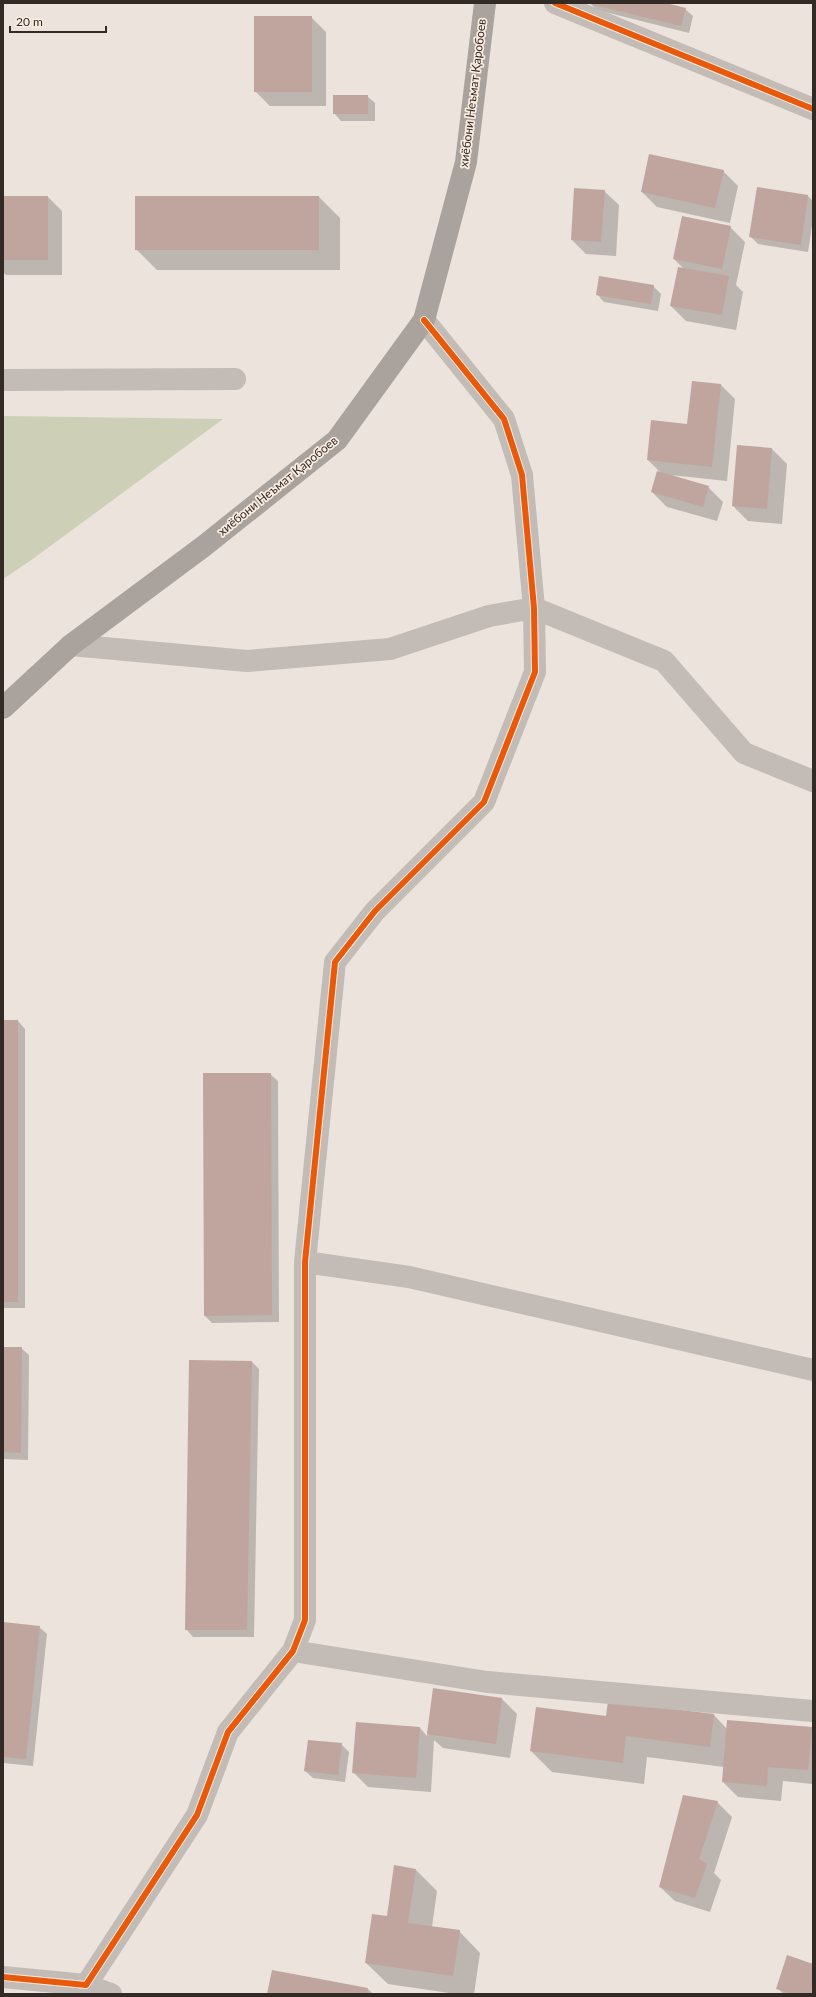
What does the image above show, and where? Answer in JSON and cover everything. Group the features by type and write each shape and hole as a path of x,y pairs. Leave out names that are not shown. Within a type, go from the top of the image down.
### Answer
{"highway":[{"name":"хиёбони Неъмат Қаробоев","path":"3,708 71,645 204,546 338,440 424,320 466,162 485,3"}],"street":[{"path":"555,3 813,109"},
{"path":"86,1986 197,1815 228,1732 293,1651 305,1620 305,1262 335,962 375,910 484,802 535,672 534,608 522,475 504,419 424,320"},
{"path":"3,380 235,379"},
{"path":"71,645 247,661 262,660 390,649 489,616 534,608 664,662 744,752 813,781"},
{"path":"305,1262 409,1277 813,1370"},
{"path":"293,1651 487,1682 813,1711"},
{"path":"3,1977 86,1986 111,1994"}],"green space":[{"path":"3,416 223,419 30,561 3,579"}],"building":[{"path":"666,3 686,8 681,26 590,4"},
{"path":"254,16 312,16 312,92 254,92"},
{"path":"333,95 368,95 368,114 333,114"},
{"path":"649,154 724,170 715,208 641,192"},
{"path":"757,187 808,195 801,245 749,237"},
{"path":"574,188 605,190 601,242 571,240"},
{"path":"3,196 48,196 48,260 3,260"},
{"path":"135,196 319,196 319,250 135,250"},
{"path":"682,216 731,226 722,269 673,259"},
{"path":"678,267 729,276 722,315 670,306"},
{"path":"599,276 654,285 651,304 596,295"},
{"path":"692,381 721,384 712,467 647,460 651,420 687,424"},
{"path":"737,445 772,448 767,509 732,506"},
{"path":"657,471 709,486 703,507 651,492"},
{"path":"3,1020 18,1020 18,1302 3,1302"},
{"path":"203,1073 271,1073 272,1315 204,1316"},
{"path":"3,1347 22,1347 21,1453 3,1452"},
{"path":"189,1360 252,1361 247,1630 185,1630"},
{"path":"3,1622 40,1626 26,1759 3,1757"},
{"path":"433,1688 502,1698 496,1744 427,1734"},
{"path":"608,1701 714,1714 710,1747 626,1736 623,1763 530,1751 536,1707 606,1716"},
{"path":"727,1720 812,1727 808,1770 768,1767 767,1786 722,1782"},
{"path":"356,1722 420,1727 416,1778 352,1773"},
{"path":"308,1740 342,1743 338,1775 304,1771"},
{"path":"683,1795 718,1801 699,1859 707,1864 695,1898 659,1887"},
{"path":"394,1865 416,1869 408,1923 460,1930 453,1976 365,1963 372,1914 387,1916"},
{"path":"787,1955 813,1964 813,1983 810,1994 793,1994 776,1989"},
{"path":"272,1970 368,1988 367,1994 267,1994"}],"cycle path":[{"path":"555,3 813,109"},
{"path":"3,1977 86,1985 197,1815 228,1732 293,1651 305,1620 305,1262 335,962 375,911 484,802 535,672 534,608 522,475 504,419 424,320"}]}
